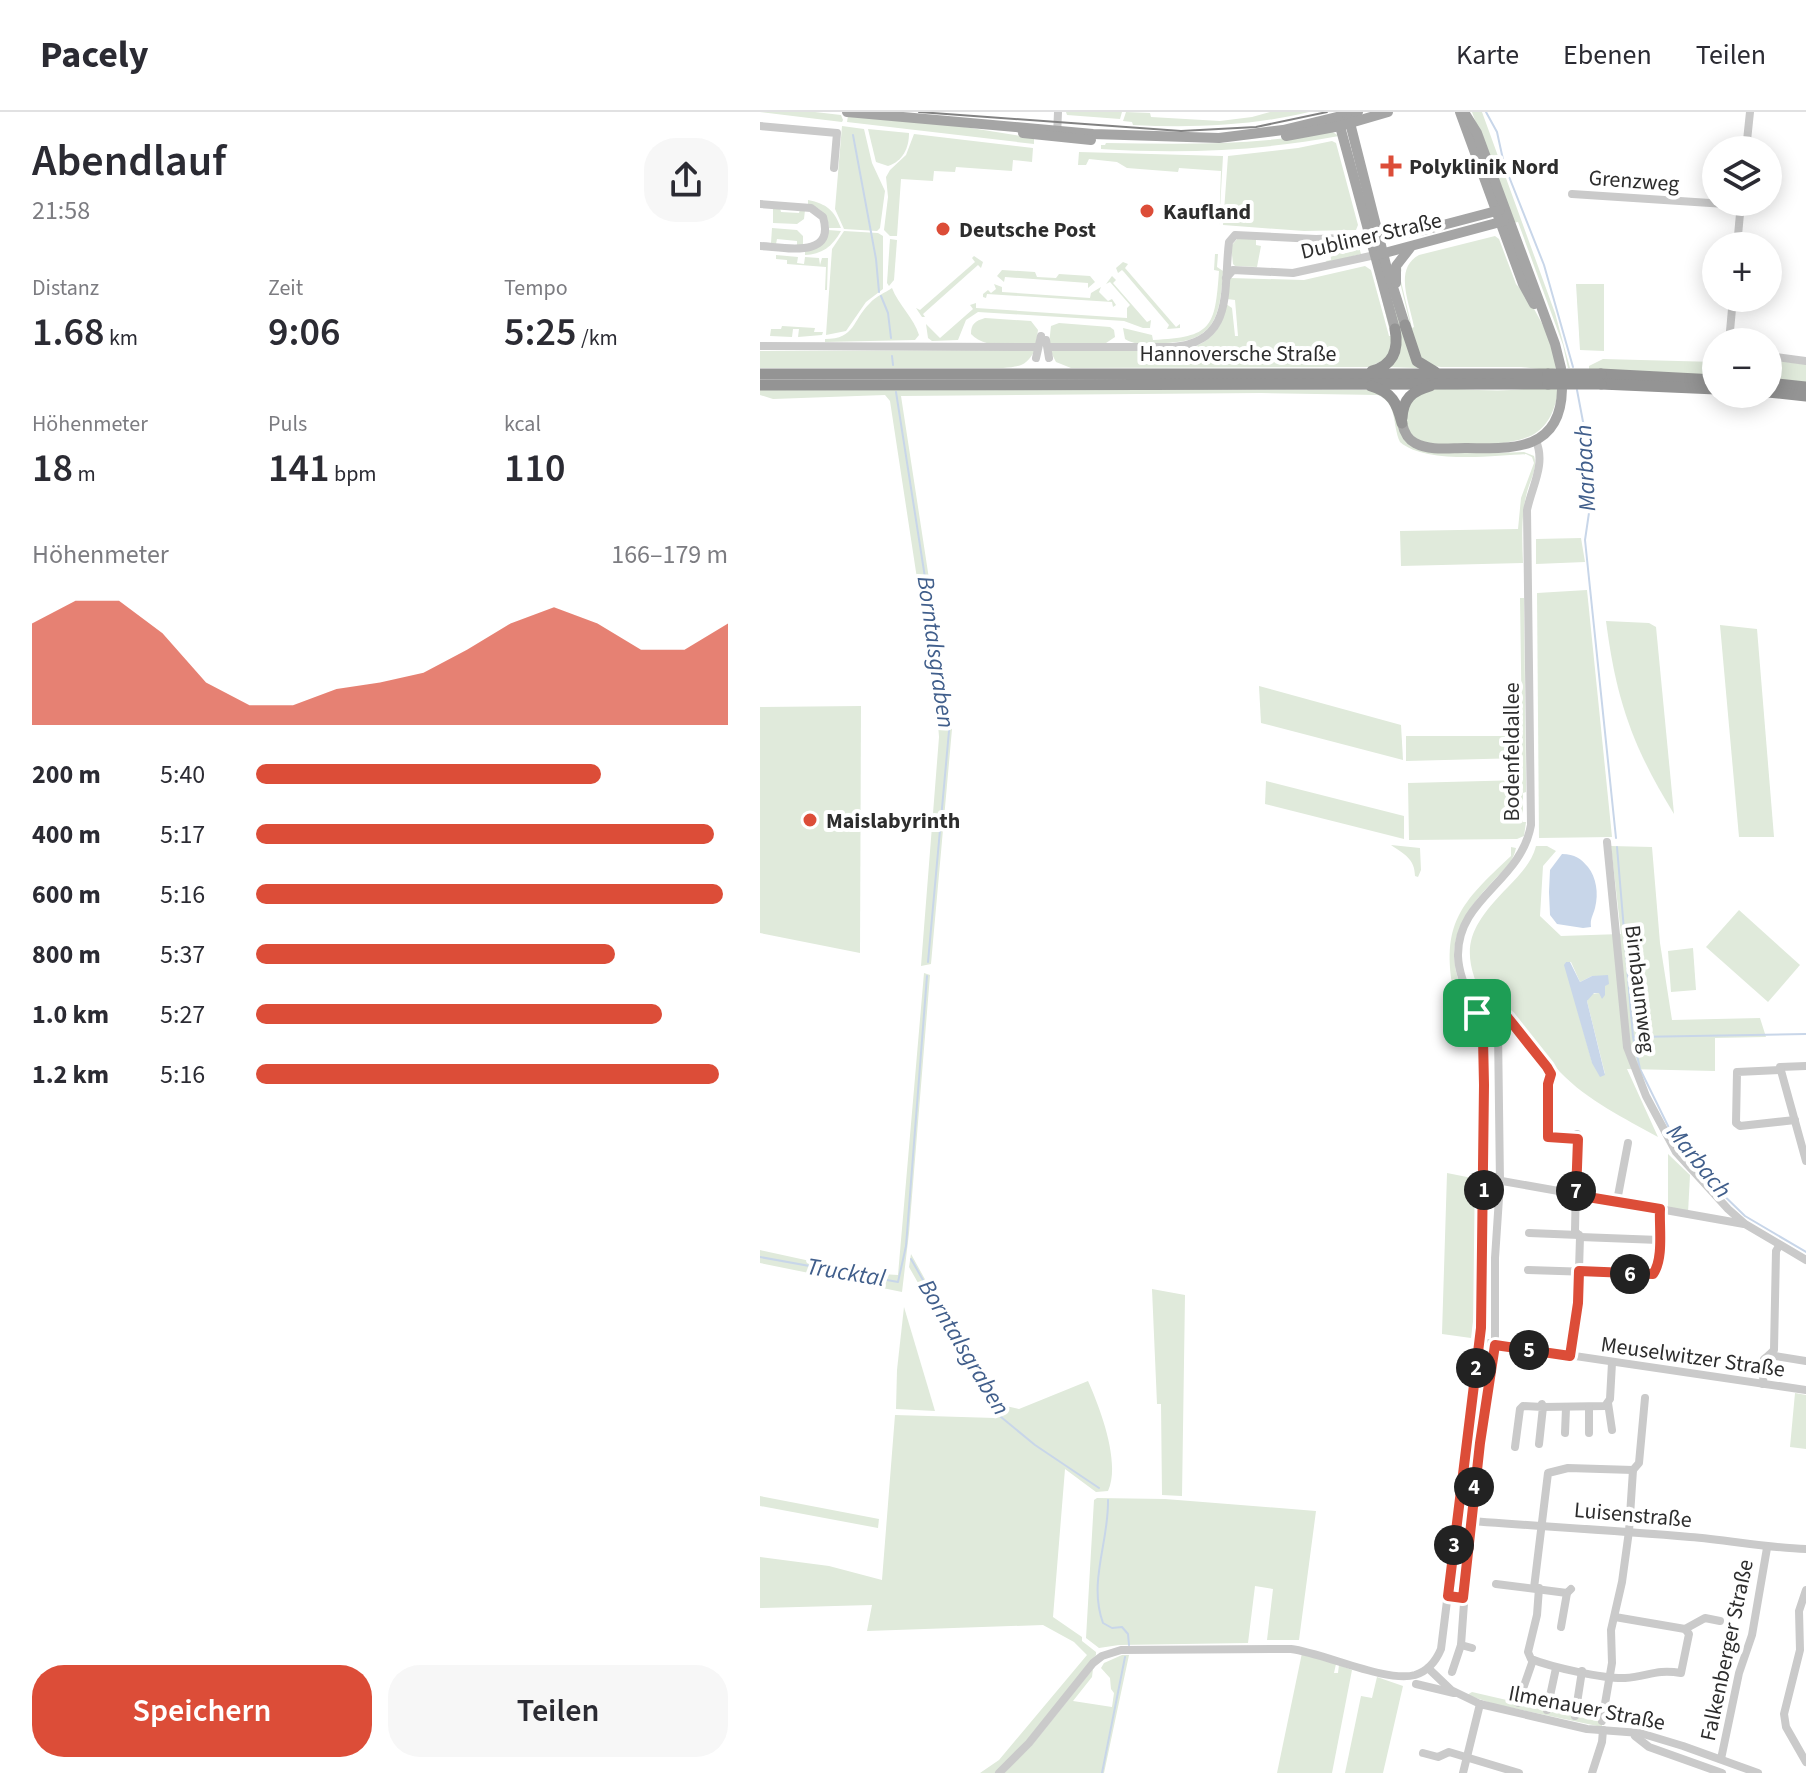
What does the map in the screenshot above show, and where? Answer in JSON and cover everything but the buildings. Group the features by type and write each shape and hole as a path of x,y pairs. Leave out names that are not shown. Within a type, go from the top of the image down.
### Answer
{"highway":[{"path":"1400,327 1417,361 1439,378 1410,396 1403,406 1402,423"},
{"path":"1359,378 1390,361 1397,347 1400,327"},
{"path":"1005,373 1024,368 1036,352"},
{"path":"1049,352 1059,367 1081,374"},
{"name":"Hannoversche Straße","path":"760,374 1005,373 1359,378"},
{"path":"1359,378 1389,393 1396,401 1402,423"},
{"name":"Hannoversche Straße","path":"760,385 1359,378 1702,380"},
{"name":"Hannoversche Straße","path":"1601,379 1702,388"},
{"path":"1782,384 1806,387"},
{"path":"1782,393 1806,396"}],"main road":[{"path":"847,112 1057,134 1171,138 1219,138 1388,112"},
{"path":"1462,112 1477,133 1502,216 1548,326 1561,368"},
{"path":"1346,119 1400,327"},
{"name":"Dubliner Straße","path":"1375,237 1502,216"},
{"name":"Dubliner Straße","path":"1379,254 1416,246 1502,216"},
{"path":"1400,327 1395,270 1404,254 1416,246"},
{"path":"1379,254 1399,301"},
{"path":"1402,423 1410,440 1430,448 1512,448 1536,441 1550,430 1559,414 1562,389"}],"street":[{"path":"1057,134 1058,112"},
{"path":"1747,136 1750,112"},
{"path":"760,126 837,133 834,168"},
{"name":"Grenzweg","path":"1572,194 1702,202"},
{"path":"760,204 811,208 823,217 825,228 819,243 807,249 760,246"},
{"name":"Dubliner Straße","path":"1226,278 1229,242 1235,235 1316,239 1375,237"},
{"name":"Dubliner Straße","path":"1226,278 1233,270 1293,273 1379,254"},
{"path":"760,346 1036,352 1043,336 1049,352 1191,345 1208,335 1218,323 1226,278"},
{"path":"1782,358 1806,361"},
{"name":"Bodenfeldallee","path":"1428,1668 1441,1649 1480,1342 1485,1178 1483,1038 1477,1013 1460,973 1458,945 1461,933 1478,904 1518,860 1527,843 1531,825 1527,519 1540,459 1536,441"},
{"name":"Birnbaumweg","path":"1607,842 1626,1038 1636,1076 1676,1152 1745,1224 1806,1260"},
{"path":"1477,1013 1503,1014 1551,1074 1548,1084 1548,1137 1578,1137 1575,1231 1580,1236 1578,1303 1570,1356"},
{"path":"1452,1672 1461,1645 1470,1520 1495,1345 1495,1258 1500,1181 1498,1031 1503,1014"},
{"path":"1799,1124 1736,1128 1737,1072 1806,1066"},
{"path":"1781,1069 1799,1124 1806,1161"},
{"path":"1484,1085 1499,1085"},
{"path":"1617,1201 1628,1143"},
{"path":"1485,1178 1745,1224"},
{"path":"1528,1270 1653,1274 1657,1269 1660,1209"},
{"path":"1529,1233 1659,1240"},
{"path":"1763,1384 1764,1359 1774,1350 1776,1251 1779,1246"},
{"path":"1482,1258 1495,1258"},
{"name":"Meuselwitzer Straße","path":"1480,1342 1806,1390"},
{"path":"1769,1355 1806,1361"},
{"path":"1612,1363 1608,1403 1612,1430"},
{"path":"1592,1773 1602,1742 1612,1663 1610,1634 1629,1531 1633,1470 1639,1463 1645,1398"},
{"path":"1515,1447 1521,1407 1589,1408 1604,1407 1608,1403"},
{"path":"1539,1444 1542,1406"},
{"path":"1565,1433 1566,1408"},
{"path":"1589,1408 1589,1433"},
{"path":"1468,1428 1481,1430"},
{"path":"1633,1470 1568,1468 1549,1471 1545,1477 1536,1588 1537,1615 1528,1652 1533,1660 1556,1668 1609,1676 1624,1678 1660,1670 1681,1673 1689,1634 1685,1629"},
{"name":"Luisenstraße","path":"1457,1520 1629,1531 1744,1541 1767,1548 1806,1549"},
{"name":"Falkenberger Straße","path":"1721,1759 1739,1673 1752,1635 1767,1548"},
{"path":"1496,1584 1569,1591 1561,1627"},
{"path":"1806,1590 1799,1611 1800,1650 1784,1714 1786,1727 1806,1762"},
{"path":"1448,1596 1463,1598"},
{"path":"1615,1617 1685,1629 1705,1618 1720,1621"},
{"path":"1461,1645 1472,1648"},
{"path":"999,1773 1029,1743 1093,1663 1110,1653 1291,1649 1395,1676 1418,1674 1428,1668"},
{"path":"1518,1703 1533,1660"},
{"name":"Ilmenauer Straße","path":"1428,1668 1455,1693"},
{"path":"1547,1710 1556,1668"},
{"path":"1575,1716 1582,1671"},
{"name":"Ilmenauer Straße","path":"1416,1684 1539,1719 1603,1725 1670,1741 1758,1773"},
{"path":"1463,1773 1480,1704"},
{"path":"1632,1732 1649,1747 1722,1773"},
{"path":"1423,1753 1438,1757 1449,1752 1519,1773"}],"green space":[{"path":"760,112 815,112 841,115 843,120 842,122"},
{"path":"1066,112 1122,112 1120,119 1067,115"},
{"path":"1126,112 1150,113 1151,117 1220,121 1270,112 1309,112 1243,123 1177,126 1133,125 1132,122 1123,121"},
{"path":"1472,112 1482,112 1555,313 1570,368 1518,222 1513,223"},
{"path":"848,116 952,125 1034,138 1034,144 847,122"},
{"path":"842,126 864,129 872,163 885,191 877,231 844,229 835,209"},
{"path":"868,129 909,133 908,144 901,157 888,166 876,162"},
{"path":"1331,131 1339,136 1250,148 1191,151 1101,149 1101,145 1106,143 1247,142"},
{"path":"914,134 1033,148 1032,162 1013,160 1012,171 956,167 955,172 934,171 933,181 901,179 897,236 890,236 884,230 888,197 886,177 906,155"},
{"path":"1332,141 1336,143 1358,225 1356,230 1304,231 1223,225 1228,156"},
{"path":"1079,152 1223,156 1219,227 1221,171 1127,168 1117,162 1089,159 1086,165 1078,165"},
{"path":"808,200 829,209 841,228 829,228 823,212 808,205"},
{"path":"773,207 780,208 781,212 799,213 800,209 805,210 804,219 797,224 773,223"},
{"path":"772,228 797,230 803,236 803,245 797,245 797,241 777,239 776,244 771,243"},
{"path":"828,230 841,231 826,249 805,255 805,251"},
{"path":"844,231 883,236 883,289 866,302 846,331 826,335 832,249"},
{"path":"1495,236 1499,239 1516,284 1528,298 1549,336 1557,368 1441,367 1429,365 1418,357 1399,278 1403,263 1400,277 1412,328 1405,288 1411,261 1419,255"},
{"path":"1238,238 1256,238 1256,245 1261,246 1257,267 1233,264 1231,246"},
{"path":"890,239 897,240 894,280 889,286 887,283"},
{"path":"1357,241 1361,254 1327,263 1331,260 1330,243 1324,242"},
{"path":"1215,254 1218,254 1217,267 1223,271 1220,302 1211,325 1204,333 1179,342 1142,344 1125,339 1123,328 1152,335 1153,340 1188,336 1207,326 1212,317 1217,290 1219,271 1214,270"},
{"path":"776,255 798,257 797,263 804,264 805,257 819,258 820,265 822,258 828,258 827,290 826,267 787,264 787,260 776,259"},
{"path":"974,256 983,262 981,268 978,265 922,317 916,308 920,310 975,262"},
{"path":"1123,262 1128,264 1125,268 1176,327 1180,324 1180,328 1167,329 1169,325 1124,272 1118,273 1116,268"},
{"path":"1383,264 1418,368 1389,367 1395,359"},
{"path":"1365,266 1371,270 1391,336 1374,266 1393,335 1390,357 1369,367 1071,368 1056,362 1050,350 1188,349 1214,333 1222,320 1226,304 1232,308 1235,336 1238,336 1235,300 1227,299 1230,278 1304,280"},
{"path":"1002,270 1035,272 1037,277 1056,278 1059,274 1090,276 1095,282 1088,288 1088,283 1005,277 1004,282 997,276"},
{"path":"1112,276 1116,280 1113,283 1147,322 1151,320 1150,328 1124,321 978,312 966,320 958,340 932,341 928,338 926,324 940,338 973,309 970,305 976,303 976,308 1127,318 1130,305 1110,282 1106,284"},
{"path":"994,284 1002,287 1002,292 1090,298 1091,293 1101,287 1099,292 1116,305 1113,307 1112,302 987,294 986,298 983,297 988,290 991,293 996,289"},
{"path":"1576,284 1604,284 1604,351 1580,350"},
{"path":"892,288 917,329 919,335 915,340 825,342 825,339 848,332 872,301"},
{"path":"985,318 1031,321 1038,330 1036,344 1002,345 977,339 971,334 972,328"},
{"path":"1059,323 1110,327 1115,337 1106,343 1049,344 1051,326"},
{"path":"782,326 815,328 814,332 823,332 822,335 798,337 799,329 793,329 792,337 770,336 771,329 781,329"},
{"path":"1035,350 1023,364 1003,368 760,368 760,351"},
{"path":"1603,359 1702,362 1702,375 1589,369 1589,366"},
{"path":"1782,361 1806,364 1806,383 1782,380"},
{"path":"760,389 1376,390 1389,397 1405,440 1498,453 1524,452 1534,456 1535,460 1534,470 1524,509 1523,563 1401,566 1400,531 1518,529 1521,498 1534,463 1532,457 1526,454 1460,457 1411,449 1400,442 1392,409 1378,395 901,396 952,729 931,964 921,966 939,737 890,401 885,395 773,399 760,395"},
{"path":"1559,389 1549,418 1542,428 1527,437 1478,446 1442,445 1417,439 1407,427 1409,405 1426,390"},
{"path":"1581,538 1585,562 1536,564 1536,539"},
{"path":"1587,590 1612,837 1539,838 1537,593"},
{"path":"1520,598 1524,598 1524,836 1517,839 1409,840 1408,783 1523,780 1522,758 1406,761 1406,736 1522,736"},
{"path":"1606,621 1649,623 1656,627 1674,814 1647,766 1628,721 1615,674"},
{"path":"1720,625 1757,629 1774,837 1739,837"},
{"path":"1259,686 1401,725 1403,760 1261,723"},
{"name":"Maislabyrinth","path":"861,706 860,953 760,933 760,707"},
{"path":"1266,781 1404,816 1404,839 1265,804"},
{"path":"1391,845 1420,848 1421,870 1418,877 1408,858"},
{"path":"1536,846 1547,846 1556,851 1543,866 1540,916 1561,936 1621,934 1611,846 1652,847 1660,943 1672,1020 1760,1018 1766,1037 1715,1038 1715,1071 1627,1069 1658,1137 1582,1092 1560,1072 1510,1009 1488,1009 1479,989 1470,957 1475,930 1493,903 1525,868","holes":["1571,962 1580,982 1592,976 1608,976 1599,993 1591,994 1587,1001 1605,1074 1592,1062 1565,965"]},
{"path":"1511,847 1516,848 1506,868 1479,897 1460,928 1454,952 1462,996 1456,1000 1448,999 1454,995 1450,950 1458,916 1479,887 1511,856"},
{"path":"1739,910 1800,965 1768,1002 1706,947"},
{"path":"1693,948 1696,990 1671,992 1668,951"},
{"path":"924,973 930,975 902,1292 760,1263 760,1250 865,1273 898,1275"},
{"path":"1668,1154 1690,1175 1688,1213 1668,1209"},
{"path":"1447,1173 1477,1179 1475,1305 1471,1338 1442,1334"},
{"path":"911,1254 937,1301 949,1314 990,1385 1006,1406 1019,1409 1088,1381 1111,1451 1108,1491 1096,1492 1065,1469 1053,1617 1082,1637 1082,1641 1096,1655 1027,1740 995,1773 980,1773 999,1760 1087,1655 1074,1642 1043,1625 867,1631 872,1605 760,1608 760,1557 829,1566 882,1580 895,1415 995,1418 909,1267"},
{"path":"1152,1289 1185,1295 1182,1496 1162,1495 1161,1404 1157,1404"},
{"path":"904,1307 935,1411 896,1409"},
{"path":"1795,1393 1806,1395 1806,1449 1790,1447"},
{"path":"760,1496 879,1519 878,1528 760,1506"},
{"path":"1165,1499 1316,1511 1299,1640 1267,1640 1273,1589 1255,1586 1248,1643 1099,1648 1086,1638 1094,1500"},
{"path":"1302,1653 1336,1664 1334,1673 1338,1673 1339,1665 1352,1670 1332,1773 1277,1773"},
{"path":"1129,1655 1104,1773 1004,1773 1033,1744 1093,1669 1092,1677 1073,1701 1112,1707 1114,1693 1110,1678 1101,1668 1104,1663"},
{"path":"1377,1677 1403,1686 1383,1773 1345,1773 1361,1696 1372,1698"},
{"path":"1472,1692 1602,1722 1602,1727 1494,1704 1467,1695"}],"water":[{"path":"1562,854 1580,859 1593,876 1597,897 1591,927 1557,924 1550,915 1550,870"},
{"path":"1570,962 1580,982 1592,976 1608,975 1609,984 1605,986 1602,999 1599,993 1594,993 1587,1001 1605,1075 1600,1077 1592,1063 1564,965"}],"waterway":[{"name":"Marbach","path":"1486,112 1497,132 1504,164 1544,265 1573,367"},
{"name":"Borntalsgraben","path":"853,135 876,259 879,292"},
{"name":"Borntalsgraben","path":"881,296 888,313 891,338"},
{"name":"Borntalsgraben","path":"892,356 893,365"},
{"name":"Marbach","path":"1577,390 1584,427 1581,446 1589,465 1585,484 1590,506 1585,540 1616,838"},
{"name":"Borntalsgraben","path":"896,392 949,731 928,962"},
{"name":"Marbach","path":"1617,847 1633,1037 1640,1069 1671,1132 1712,1184 1745,1216 1806,1252"},
{"name":"Borntalsgraben","path":"760,1257 898,1282 906,1246 927,976"},
{"path":"1634,1037 1806,1034"},
{"name":"Borntalsgraben","path":"911,1259 1001,1417 1035,1445 1099,1488"},
{"name":"Borntalsgraben","path":"1108,1500 1098,1577 1099,1608 1103,1623 1112,1628 1122,1627 1128,1634 1129,1645"},
{"name":"Borntalsgraben","path":"1102,1773 1125,1657"}],"tram line":[{"path":"919,112 1181,131 1256,127 1327,112"}],"place":[{"name":"Polyklinik Nord","path":"1391,166"},
{"name":"Kaufland","path":"1147,211"},
{"name":"Deutsche Post","path":"943,229"},
{"name":"Maislabyrinth","path":"810,820"}],"route":[{"path":"1485,1011 1508,1018 1551,1074 1548,1084 1548,1137 1578,1139 1576,1195 1660,1209 1657,1269 1653,1274 1579,1271 1570,1356 1495,1345 1470,1520 1463,1598 1448,1596 1481,1328 1484,1085 1482,1025 1477,1013 1485,1011"}],"water label":[{"name":"Trucktal","path":"846,1272"}]}
